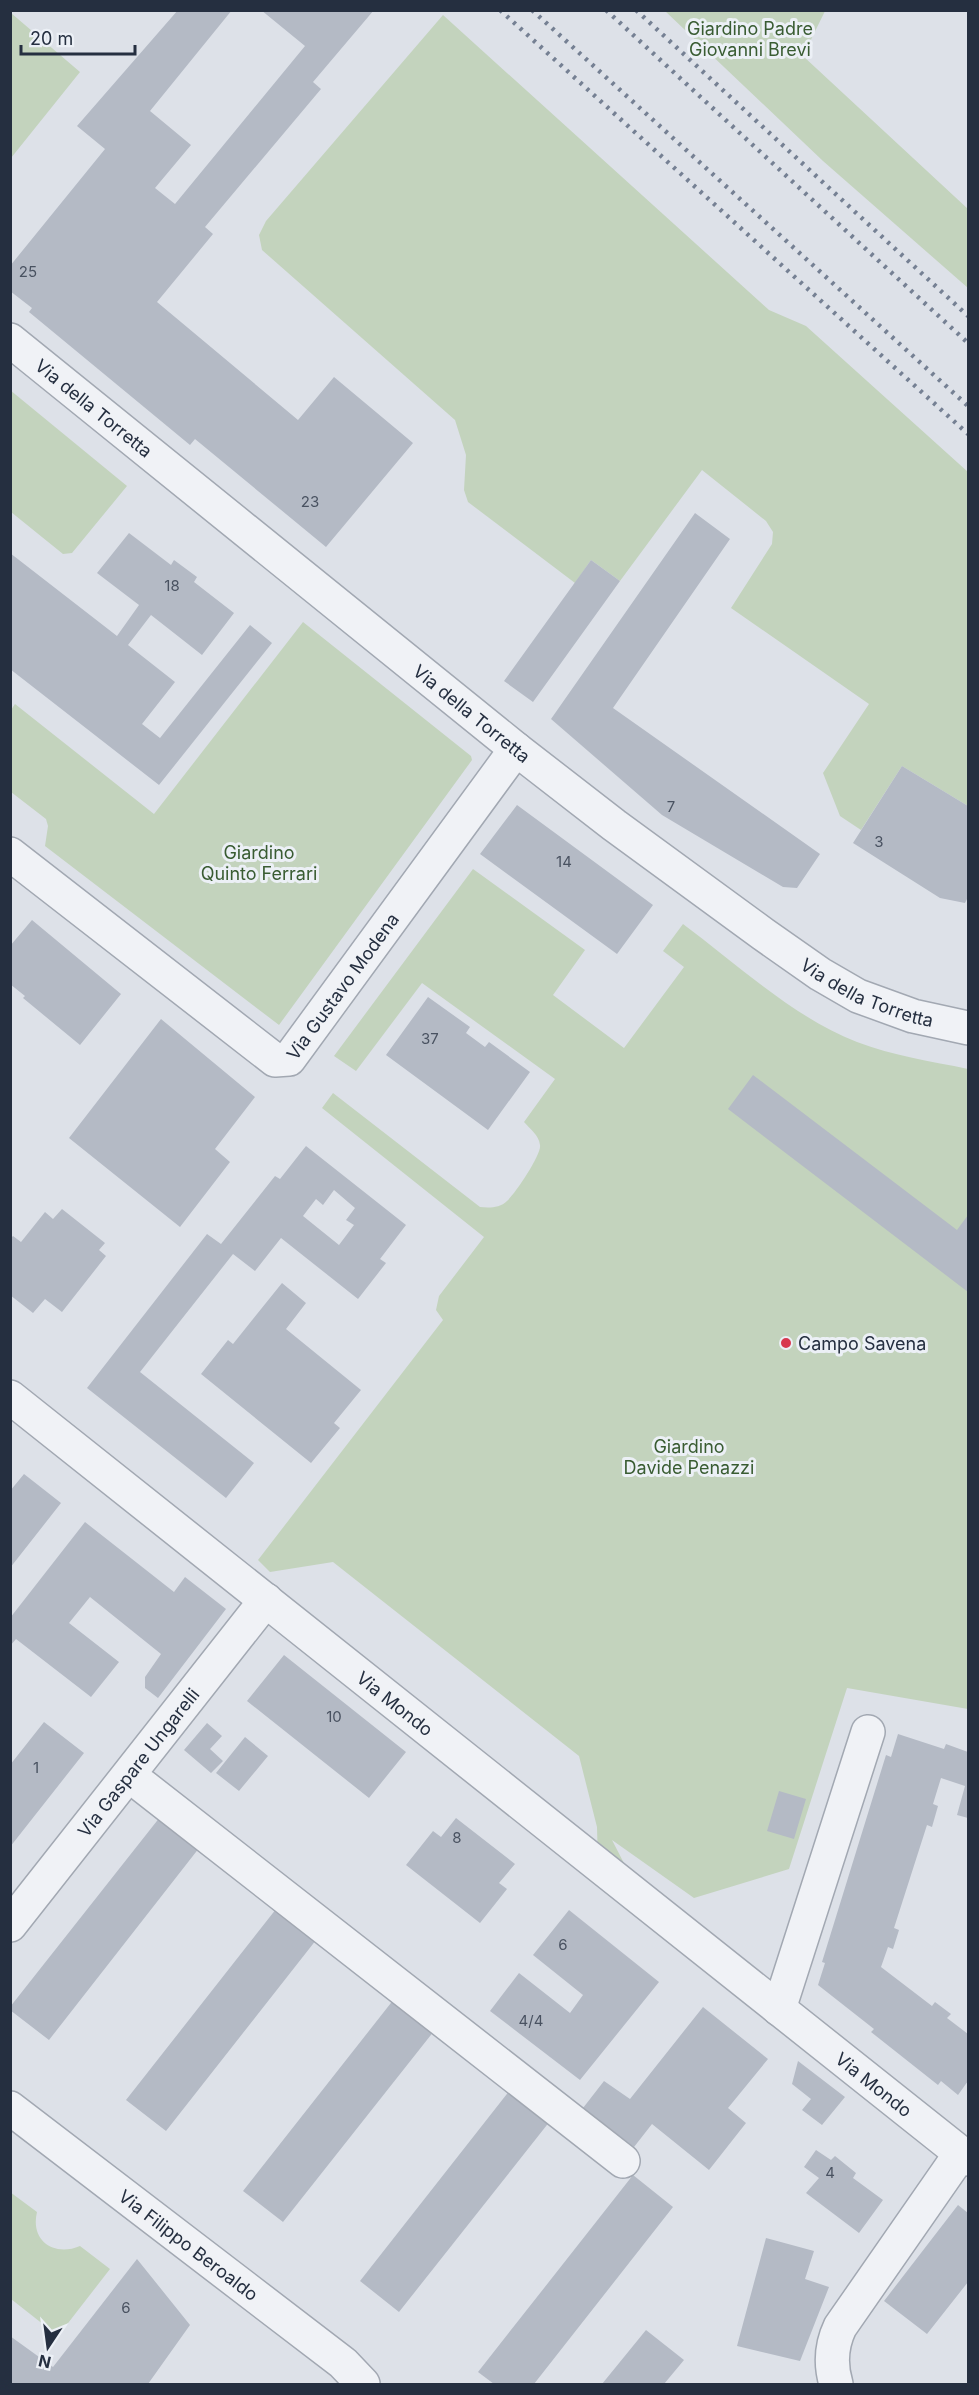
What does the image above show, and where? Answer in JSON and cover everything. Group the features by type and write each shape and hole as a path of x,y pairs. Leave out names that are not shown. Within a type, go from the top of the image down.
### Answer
{"street":[{"name":"Via della Torretta","path":"10,340 516,749 663,862 820,974 858,996 886,1007 969,1028"},
{"name":"Via Gustavo Modena","path":"10,854 275,1060 289,1059 516,749"},
{"name":"Via Mondo","path":"10,1397 965,2156"},
{"name":"Via Gaspare Ungarelli","path":"10,1925 266,1600"},
{"path":"779,2009 868,1732"},
{"path":"143,1786 623,2162"},
{"name":"Via Filippo Beroaldo","path":"10,2108 343,2363 363,2385"},
{"path":"836,2385 832,2355 833,2341 840,2327 965,2156"}],"green space":[{"name":"Giardino Padre Giovanni Brevi","path":"665,11 825,11 803,56 968,209 968,288 823,161"},
{"path":"11,13 80,72 11,158"},
{"path":"443,15 769,310 806,326 968,472 968,806 902,766 861,830 840,816 823,773 869,704 731,608 772,544 773,532 766,521 702,470 620,581 591,560 575,583 468,502 464,490 466,455 455,420 262,250 259,235 266,221"},
{"path":"10,390 127,486 72,553 63,554 11,512"},
{"name":"Giardino Quinto Ferrari","path":"303,622 471,756 472,760 279,1025 45,846 48,826 46,819 11,792 11,710 15,704 154,814"},
{"name":"Giardino Davide Penazzi","path":"473,869 585,950 553,995 624,1048 684,967 663,951 683,924 788,1004 833,1031 884,1051 968,1069 968,1709 847,1688 789,1869 694,1898 612,1840 644,1902 598,1865 597,1827 579,1756 333,1562 270,1572 258,1560 443,1320 436,1310 439,1296 484,1237 322,1108 333,1093 480,1207 498,1206 507,1201 516,1191 537,1157 540,1145 538,1138 524,1122 555,1079 422,983 356,1071 334,1056"},
{"path":"10,2192 37,2212 37,2231 46,2244 61,2249 80,2246 110,2269 58,2336 11,2299"}],"building":[{"path":"178,10 232,10 150,111 191,145 155,188 175,204 305,46 261,10 374,10 313,82 321,89 205,227 213,234 157,302 298,420 334,377 413,443 326,547 195,439 190,445 29,312 32,308 10,291 10,266 105,149 77,126"},
{"path":"695,513 730,539 613,708 820,854 797,888 783,887 662,815 551,719"},
{"path":"129,533 171,565 174,560 197,577 194,582 234,613 202,655 151,615 128,645 175,682 142,724 160,738 250,625 272,643 159,785 10,669 10,553 117,636 139,605 97,573"},
{"path":"591,560 620,581 533,702 504,681"},
{"path":"902,766 968,806 968,897 965,903 940,898 853,843"},
{"path":"517,805 653,905 617,954 480,854"},
{"path":"32,920 121,994 80,1045 23,998 25,996 10,984 10,946"},
{"path":"428,997 470,1027 466,1033 485,1047 489,1042 530,1072 488,1130 386,1055"},
{"path":"161,1019 255,1097 215,1149 230,1162 180,1227 69,1138"},
{"path":"753,1075 957,1230 968,1215 968,1292 728,1109"},
{"path":"306,1146 406,1225 380,1259 386,1263 358,1299 281,1238 255,1271 233,1254 140,1372 254,1463 226,1498 87,1388 207,1234 221,1244 275,1176 280,1179","holes":["334,1190 355,1208 346,1220 354,1225 339,1245 303,1216 316,1199 323,1205"]},
{"path":"62,1209 105,1243 99,1250 106,1256 62,1312 45,1299 33,1313 10,1295 10,1239 13,1236 21,1242 45,1212 53,1219"},
{"path":"282,1283 306,1303 286,1329 361,1390 334,1423 340,1428 311,1463 201,1374 228,1340 233,1344"},
{"path":"24,1474 61,1503 10,1568 10,1491"},
{"path":"85,1522 174,1592 185,1577 226,1609 158,1698 145,1688 145,1677 161,1654 90,1597 69,1623 119,1662 91,1697 16,1639 10,1646 10,1618"},
{"path":"284,1655 406,1752 369,1798 247,1701"},
{"path":"44,1722 84,1753 10,1847 10,1765"},
{"path":"207,1723 222,1736 210,1749 223,1761 211,1773 184,1750"},
{"path":"898,1734 944,1749 946,1744 968,1752 968,1818 957,1815 965,1786 941,1778 933,1804 938,1806 932,1827 927,1825 894,1928 899,1930 893,1949 888,1947 881,1967 932,2006 935,2002 951,2014 947,2018 968,2034 968,2081 958,2095 941,2081 938,2085 871,2032 874,2029 818,1985 825,1963 822,1962 886,1755 891,1757"},
{"path":"245,1737 268,1756 239,1791 216,1773"},
{"path":"779,1791 806,1799 794,1839 767,1831"},
{"path":"164,1812 203,1843 49,2040 10,2010 10,2007"},
{"path":"456,1818 515,1864 499,1883 507,1889 480,1923 406,1865 433,1831 441,1837"},
{"path":"280,1904 320,1935 166,2131 126,2100"},
{"path":"569,1910 659,1982 580,2080 490,2011 519,1973 570,2013 583,1995 533,1955"},
{"path":"398,1994 438,2026 283,2222 243,2191"},
{"path":"703,2007 768,2059 728,2108 746,2123 709,2170 652,2124 634,2147 583,2108 604,2081 630,2099"},
{"path":"798,2061 845,2097 822,2125 802,2110 811,2099 792,2084"},
{"path":"514,2085 554,2116 399,2312 360,2281"},
{"path":"816,2150 831,2160 835,2156 856,2173 853,2178 883,2200 859,2233 806,2193 819,2178 804,2167"},
{"path":"633,2175 673,2207 534,2384 494,2384 478,2372"},
{"path":"958,2205 968,2213 968,2282 927,2334 884,2301"},
{"path":"766,2238 814,2251 805,2279 829,2287 800,2361 737,2346"},
{"path":"137,2259 190,2325 148,2384 10,2384 10,2336 53,2367"},
{"path":"646,2330 684,2360 664,2384 602,2384"}],"railway":[{"path":"500,10 968,434"},
{"path":"532,10 968,406"},
{"path":"606,10 968,343"},
{"path":"636,10 968,316"}],"place":[{"name":"Campo Savena","path":"786,1343"}]}
